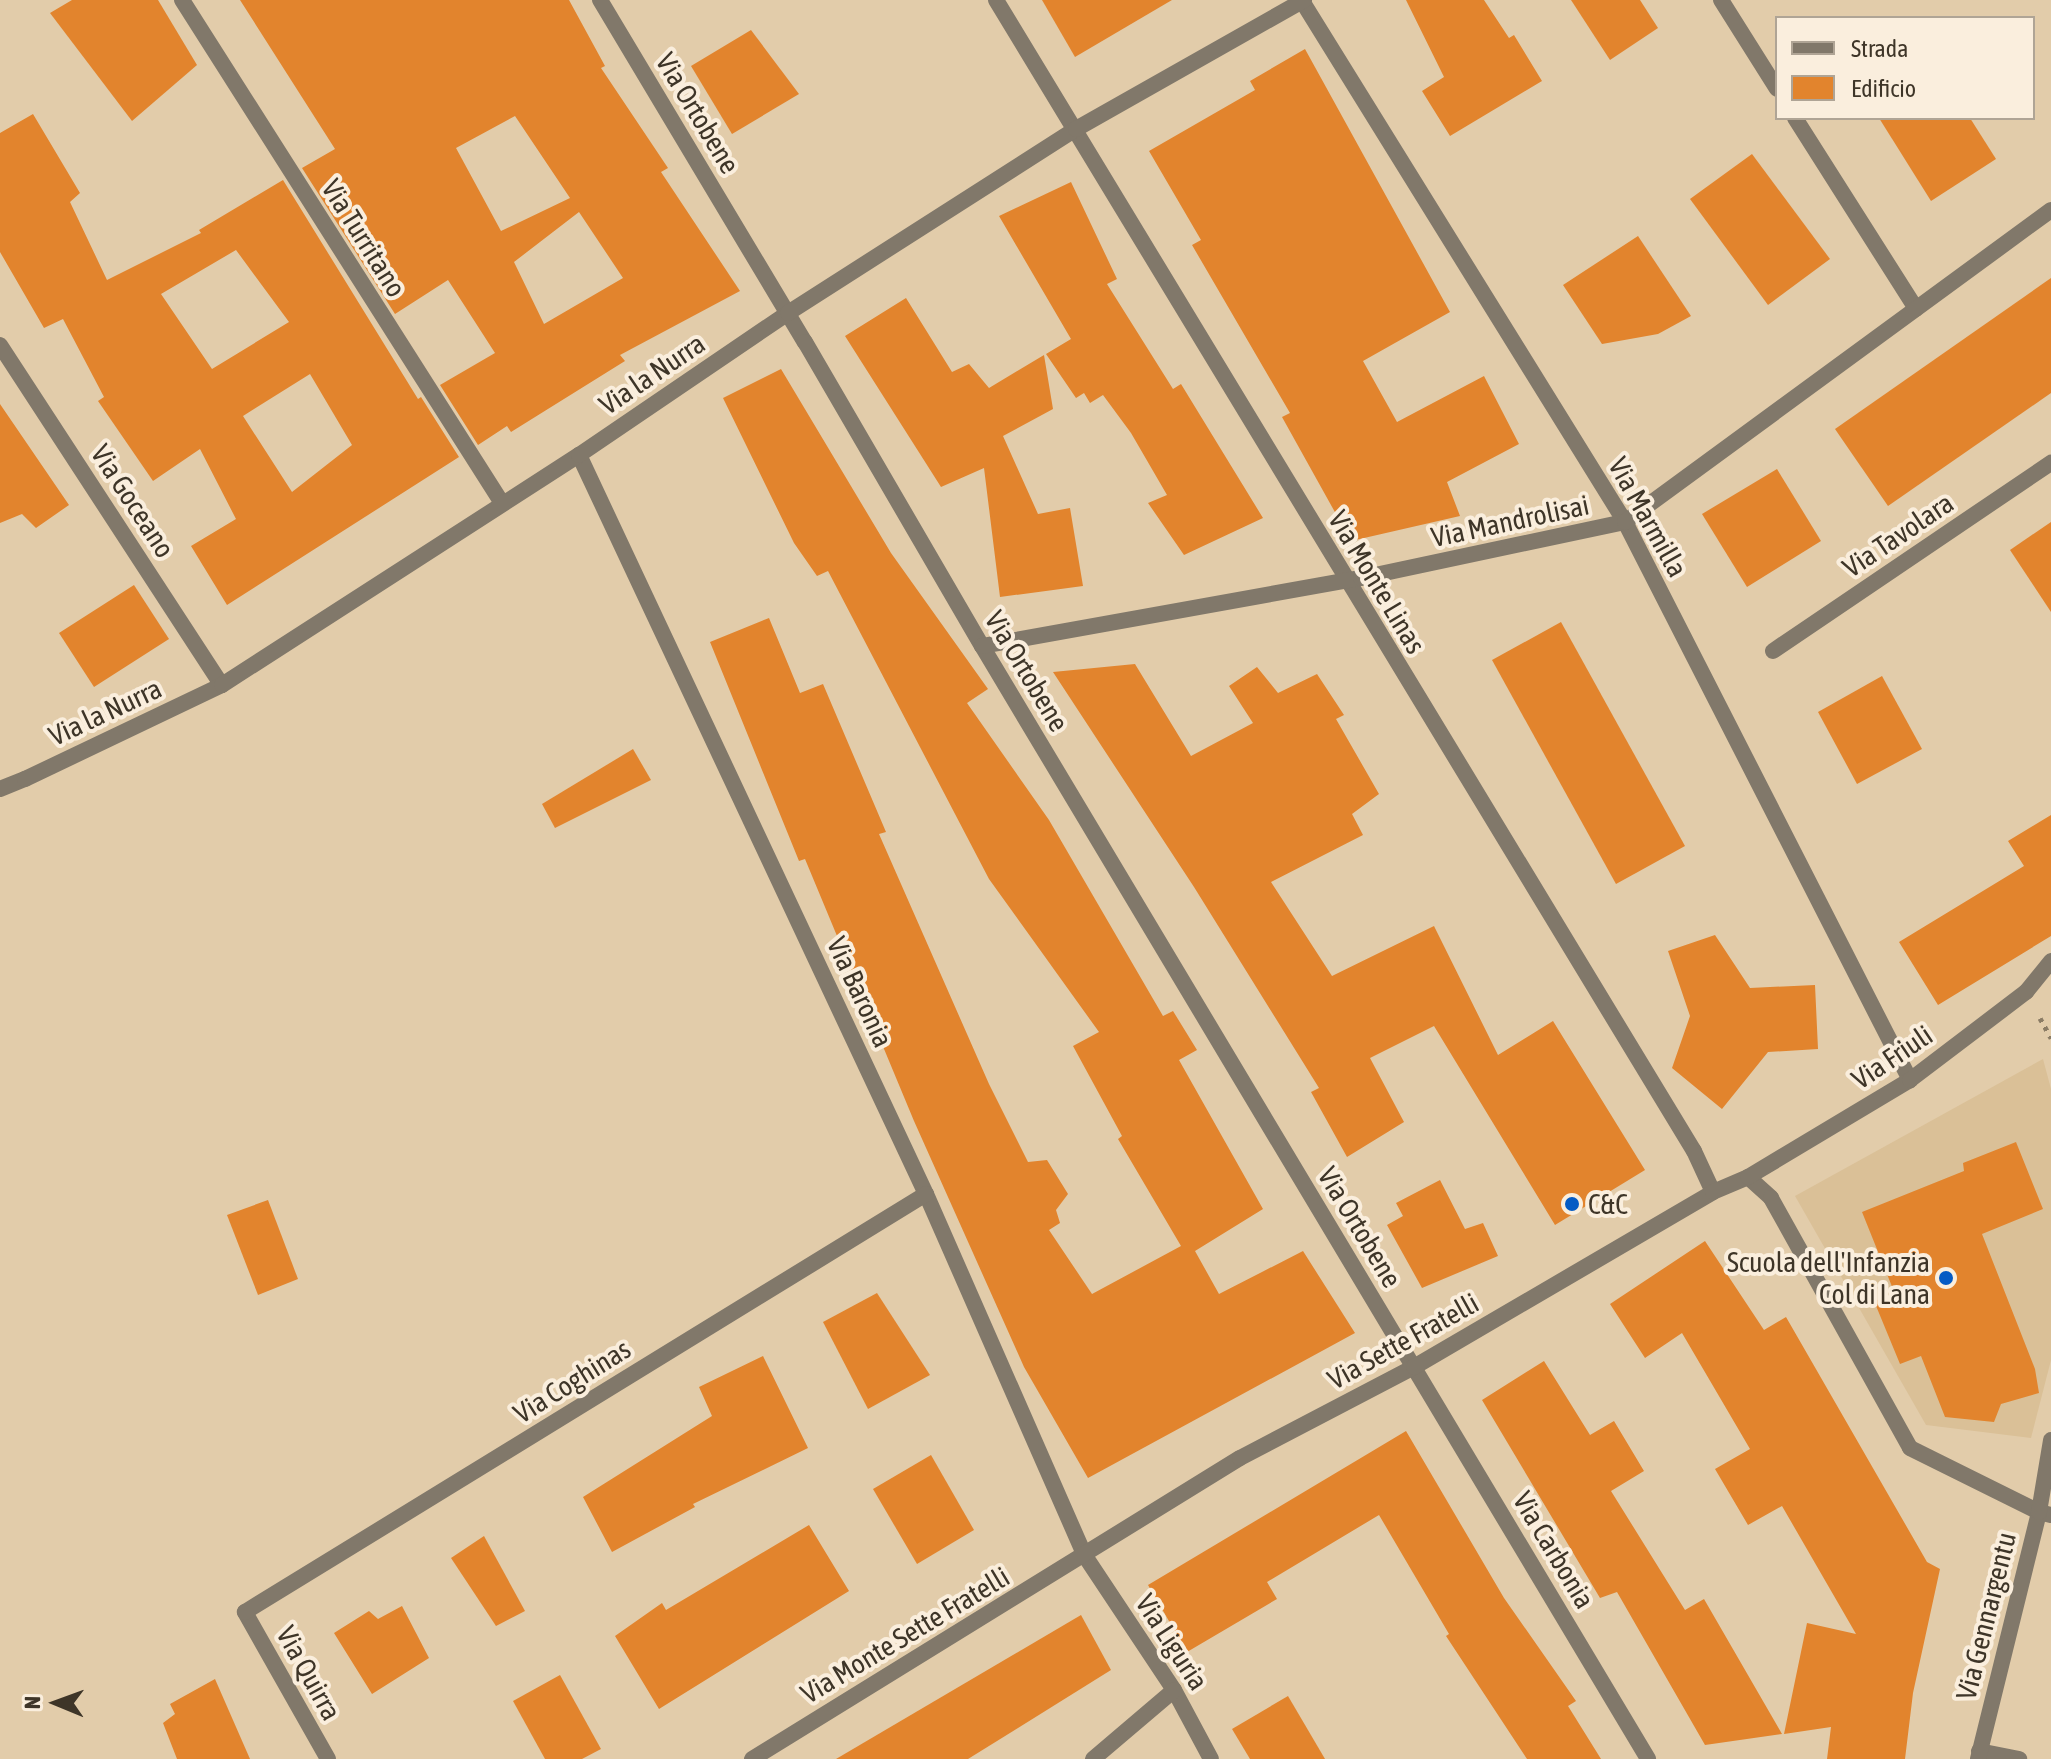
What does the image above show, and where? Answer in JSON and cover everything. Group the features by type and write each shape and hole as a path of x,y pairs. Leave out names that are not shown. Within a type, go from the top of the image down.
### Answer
{"street":[{"name":"Via Turritano","path":"182,0 502,503"},
{"name":"Via Ortobene","path":"600,0 1414,1367"},
{"name":"Via Monte Linas","path":"996,0 1345,581 1694,1151 1713,1192"},
{"path":"1721,0 1775,86"},
{"name":"Via la Nurra","path":"0,789 222,685 579,455 788,313 1076,129 1303,1"},
{"name":"Via Marmilla","path":"1303,1 1625,522 1910,1080"},
{"path":"1796,120 1916,309"},
{"name":"Via Mandrolisai","path":"982,646 1345,581 1625,522 2051,210"},
{"name":"Via Goceano","path":"0,345 222,685"},
{"name":"Via Baronia","path":"579,455 926,1194 1085,1556"},
{"name":"Via Tavolara","path":"1773,651 2051,463"},
{"name":"Via Friuli","path":"1748,1177 1910,1080 2026,992 2051,961"},
{"name":"Via Sette Fratelli","path":"1085,1556 1240,1458 1414,1367 1713,1192 1748,1177"},
{"name":"Via Gennargentu","path":"1748,1177 1771,1198 1910,1448 2045,1513 1978,1755"},
{"name":"Via Coghinas","path":"245,1612 926,1194"},
{"name":"Via Carbonia","path":"1414,1367 1648,1759"},
{"path":"2045,1513 2051,1440"},
{"name":"Via Liguria","path":"1085,1556 1174,1690 1211,1759"},
{"name":"Via Monte Sette Fratelli","path":"752,1759 1085,1556"},
{"name":"Via Quirra","path":"245,1612 328,1759"},
{"path":"1093,1759 1174,1690"},
{"path":"1978,1755 2019,1759"}],"shaded area":[{"name":"Scuola dell'Infanzia Col di Lana","path":"2043,1059 2051,1089 2051,1360 2031,1438 1926,1425 1795,1196"}],"building":[{"path":"72,0 158,0 197,65 132,121 50,13"},
{"path":"240,0 569,0 605,66 601,68 668,168 661,172 740,291 620,355 625,361 511,432 507,426 478,445 440,385 495,353 448,280 395,314 302,168 335,149","holes":["515,116 570,198 501,231 456,148","579,212 623,278 544,324 514,262"]},
{"path":"1042,0 1172,0 1075,57"},
{"path":"1406,0 1484,0 1509,38 1514,35 1542,81 1450,136 1422,91 1444,77"},
{"path":"1571,0 1640,0 1658,28 1610,60"},
{"path":"751,30 799,94 732,134 691,66"},
{"path":"1305,49 1450,312 1363,361 1397,422 1484,376 1519,444 1447,482 1460,516 1351,541 1282,417 1290,413 1192,245 1201,240 1149,151 1255,90 1250,81"},
{"path":"33,114 80,193 70,202 107,280 201,233 199,230 283,180 418,399 421,397 459,457 227,605 191,546 236,519 200,449 153,481 98,401 104,397 63,319 44,328 0,252 0,133","holes":["236,250 289,322 212,369 161,294","310,374 352,445 292,492 243,416"]},
{"path":"1880,120 1971,120 1996,159 1931,201"},
{"path":"1752,154 1830,259 1768,305 1690,199"},
{"path":"1071,182 1117,279 1107,284 1173,389 1181,384 1263,518 1184,555 1148,503 1167,495 1131,433 1103,395 1090,403 1084,393 1076,398 1046,354 1071,339 999,216"},
{"path":"1638,236 1691,316 1658,334 1602,344 1563,285"},
{"path":"2051,278 2051,393 1888,506 1835,429"},
{"path":"906,298 952,372 969,364 989,388 1044,355 1053,409 1003,436 1038,514 1070,508 1083,586 1000,597 984,468 941,487 845,336"},
{"path":"781,369 891,553 988,689 967,703 1049,820 1163,1016 1173,1011 1197,1050 1179,1060 1263,1209 1195,1251 1219,1294 1303,1251 1355,1333 1088,1478 1024,1367 914,1121 805,859 799,861 710,642 769,618 800,693 823,684 886,832 879,834 989,1084 1028,1162 1047,1160 1068,1194 1056,1210 1060,1223 1049,1230 1092,1294 1181,1246 1118,1139 1122,1136 1073,1046 1099,1032 989,879 828,571 817,576 794,543 723,398"},
{"path":"0,404 69,505 36,528 22,514 0,523"},
{"path":"1777,469 1821,541 1747,587 1702,514"},
{"path":"2051,522 2051,612 2010,550"},
{"path":"134,585 169,639 94,687 59,633"},
{"path":"1561,622 1685,846 1616,884 1492,660"},
{"path":"1135,664 1191,756 1253,723 1229,686 1257,667 1278,693 1317,674 1344,715 1336,719 1379,794 1352,814 1363,835 1271,882 1332,976 1434,926 1498,1055 1553,1021 1645,1170 1555,1225 1434,1026 1370,1058 1404,1122 1347,1157 1311,1092 1319,1088 1194,887 1053,672"},
{"path":"1882,676 1922,749 1857,784 1818,712"},
{"path":"633,749 651,780 555,828 542,804"},
{"path":"2051,815 2051,936 1938,1005 1899,942 2024,866 2008,841"},
{"path":"1715,935 1750,988 1815,985 1818,1049 1768,1052 1722,1109 1672,1068 1690,1016 1668,951"},
{"path":"2016,1142 2043,1209 1982,1234 2035,1369 2039,1393 2001,1404 1994,1422 1945,1417 1921,1356 1900,1364 1874,1301 1895,1294 1862,1212 1964,1171 1963,1163"},
{"path":"1440,1180 1465,1229 1483,1223 1498,1256 1422,1288 1387,1225 1403,1216 1396,1203"},
{"path":"268,1200 298,1279 258,1295 227,1215"},
{"path":"1705,1241 1764,1330 1786,1317 1927,1562 1940,1569 1913,1693 1905,1759 1827,1759 1831,1727 1784,1734 1807,1623 1856,1634 1782,1506 1748,1525 1715,1469 1750,1449 1682,1333 1645,1358 1610,1304"},
{"path":"877,1293 930,1375 868,1409 823,1322"},
{"path":"763,1356 808,1448 693,1504 695,1507 612,1552 583,1497 712,1416 699,1387"},
{"path":"1544,1361 1590,1435 1614,1421 1644,1471 1611,1491 1685,1610 1704,1599 1782,1734 1705,1745 1617,1592 1600,1598 1482,1400"},
{"path":"1406,1431 1504,1598 1576,1701 1568,1706 1601,1759 1527,1759 1446,1636 1449,1634 1379,1515 1267,1582 1277,1599 1187,1652 1148,1585"},
{"path":"931,1455 974,1530 917,1564 873,1489"},
{"path":"809,1525 849,1591 659,1709 615,1636 662,1603 666,1610"},
{"path":"484,1536 525,1611 496,1626 451,1558"},
{"path":"402,1606 429,1658 372,1694 334,1633 369,1611 378,1619"},
{"path":"1081,1615 1111,1670 968,1759 836,1759"},
{"path":"560,1675 601,1749 582,1759 545,1759 513,1701"},
{"path":"215,1679 250,1759 177,1759 163,1723 175,1714 170,1704"},
{"path":"1288,1696 1325,1759 1250,1759 1232,1729"}],"place":[{"name":"C&C","path":"1572,1204"},
{"name":"Scuola dell'Infanzia Col di Lana","path":"1946,1278"}]}
